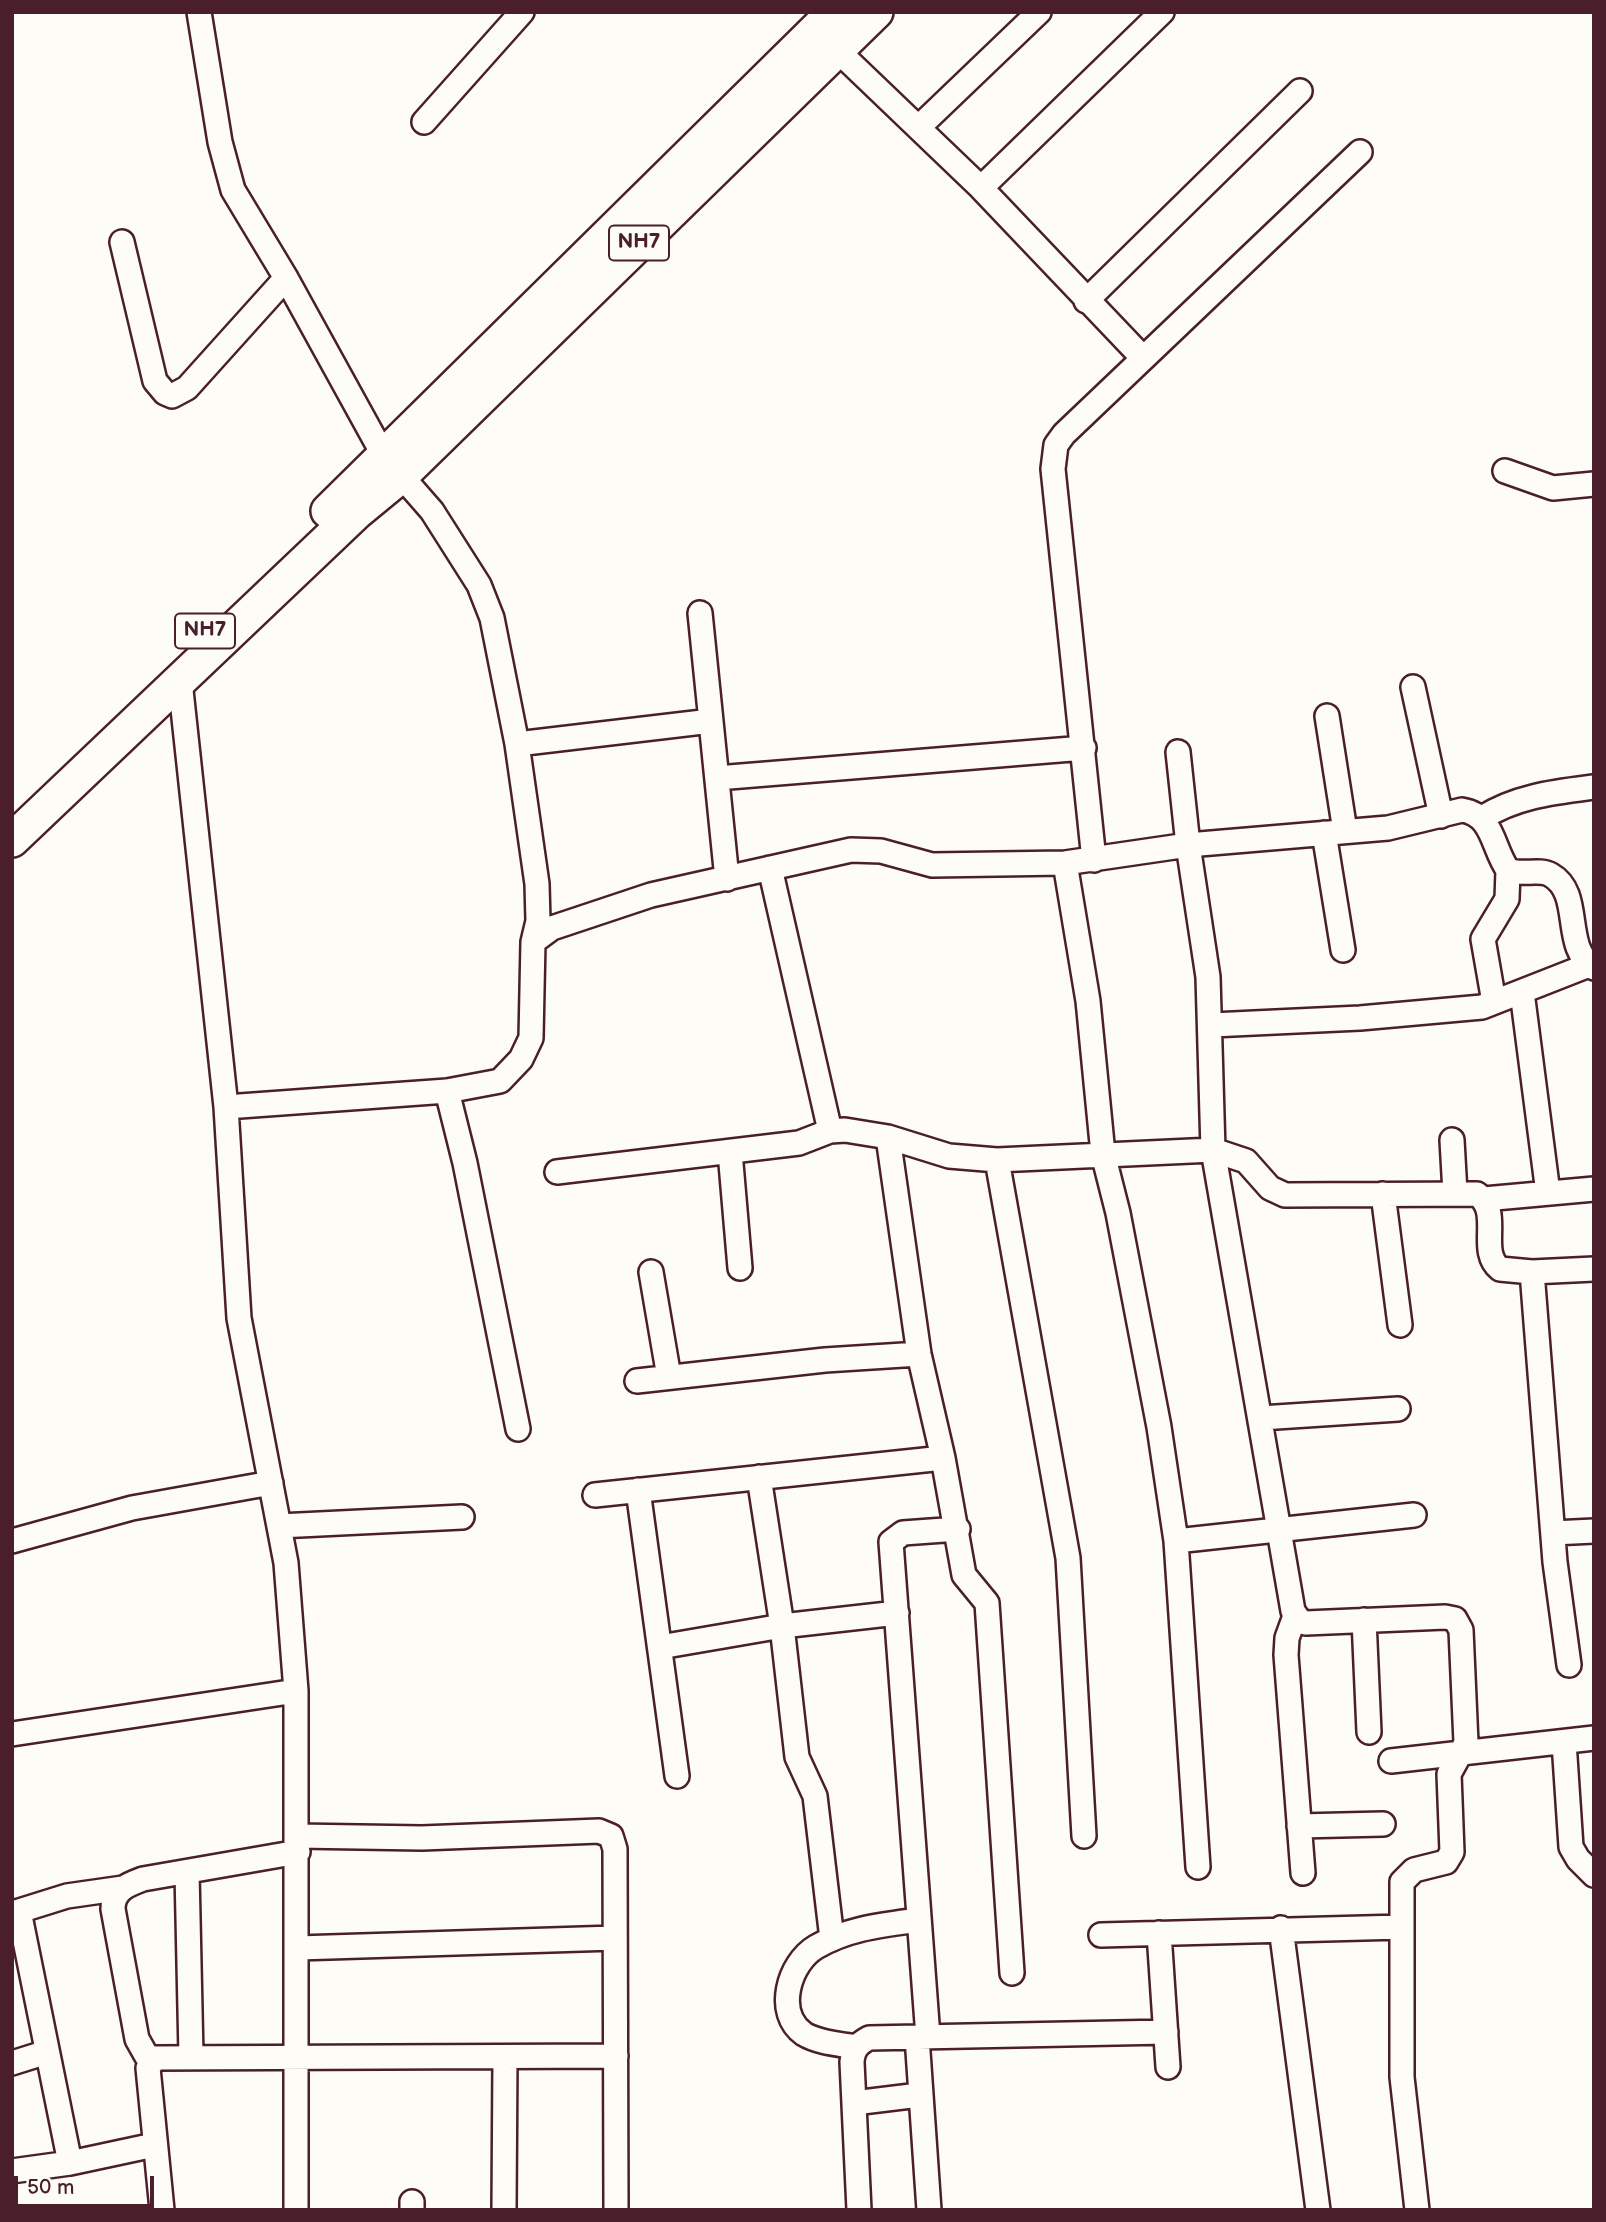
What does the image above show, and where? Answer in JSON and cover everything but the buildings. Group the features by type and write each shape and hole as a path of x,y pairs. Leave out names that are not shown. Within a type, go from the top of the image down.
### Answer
{"highway":[{"name":"NH7","path":"12,818 239,611 876,12"},
{"name":"NH7","path":"393,465 829,14"},
{"name":"NH7","path":"12,840 180,681 239,611"}],"street":[{"path":"199,12 220,142 233,190 393,465 432,511 479,585 492,618 517,744 537,884 538,921 533,942 531,1038 521,1059 500,1081 447,1091 226,1107"},
{"path":"424,122 522,12"},
{"path":"919,127 1039,12"},
{"path":"981,188 1162,12"},
{"path":"837,50 981,188 1142,357"},
{"path":"1086,301 1300,91"},
{"path":"1094,860 1053,456 1064,434 1360,152"},
{"path":"122,242 155,381 172,396 178,396 194,381 286,278"},
{"path":"1505,471 1553,488 1594,484"},
{"path":"700,613 727,878"},
{"path":"180,681 226,1107 239,1318 286,1563 296,1691 296,2210"},
{"path":"1413,687 1441,816"},
{"path":"1327,716 1343,950"},
{"path":"517,744 711,721"},
{"path":"717,778 1084,748"},
{"path":"1178,752 1188,845 1208,977 1212,1025 1213,1150 1295,1616 1287,1638 1286,1655 1303,1873"},
{"path":"1482,818 1521,800 1594,787"},
{"path":"533,942 552,928 652,895 770,867 869,848 932,865 1065,863 1188,845 1388,828 1462,810 1482,818 1508,870 1507,899 1483,939 1494,1002"},
{"path":"1065,863 1088,1002 1103,1154 1118,1213 1156,1414 1176,1541 1198,1867"},
{"path":"770,867 830,1131"},
{"path":"1212,1025 1360,1018 1482,1007 1591,966 1574,936 1563,884 1545,872 1515,873 1508,870"},
{"path":"1522,992 1548,1193"},
{"path":"447,1091 518,1429"},
{"path":"557,1172 799,1143 830,1131 864,1131 949,1156 997,1160 1213,1150 1246,1161 1270,1188 1285,1195 1477,1194 1484,1199 1490,1216 1493,1264 1500,1269 1532,1272 1594,1269"},
{"path":"888,1137 919,1354 958,1529 964,1575 987,1602 1012,1973"},
{"path":"1452,1140 1455,1193"},
{"path":"730,1152 740,1268"},
{"path":"997,1160 1068,1558 1084,1836"},
{"path":"1484,1199 1594,1189"},
{"path":"1383,1194 1400,1325"},
{"path":"651,1272 669,1377"},
{"path":"1532,1272 1553,1533 1569,1665"},
{"path":"637,1381 838,1359 919,1354"},
{"path":"1261,1418 1398,1409"},
{"path":"595,1495 943,1458"},
{"path":"759,1477 782,1626 797,1757 815,1796 832,1938"},
{"path":"12,1541 132,1508 271,1483"},
{"path":"638,1490 677,1776"},
{"path":"1176,1541 1413,1514"},
{"path":"279,1526 462,1517"},
{"path":"929,2210 919,2095 923,2037 919,1920 891,1546 893,1538 903,1533 958,1529"},
{"path":"1553,1533 1594,1531"},
{"path":"660,1647 782,1626 897,1613"},
{"path":"1295,1616 1306,1623 1445,1617 1455,1619 1459,1624 1464,1751 1449,1774 1450,1857 1440,1865 1414,1870 1404,1877 1401,1927 1402,2077 1417,2210"},
{"path":"1364,1620 1369,1732"},
{"path":"12,1734 296,1691"},
{"path":"1391,1760 1594,1738"},
{"path":"1564,1742 1571,1847 1578,1859 1594,1875"},
{"path":"1299,1826 1383,1824"},
{"path":"70,2163 15,1912 67,1896 122,1888 142,1879 187,1872 298,1844 607,1832 615,1849 616,2210"},
{"path":"187,1872 191,2056"},
{"path":"122,1888 115,1895 113,1909 137,2039 150,2062 154,2145 162,2210"},
{"path":"856,2047 819,2040 795,2026 790,2015 788,1995 796,1966 813,1948 856,1928 919,1920"},
{"path":"1101,1935 1281,1928 1401,1927"},
{"path":"1281,1928 1318,2210"},
{"path":"1159,1933 1168,2067"},
{"path":"298,1948 614,1938"},
{"path":"859,2210 852,2062 856,2047 869,2038 1166,2032"},
{"path":"12,2063 47,2052"},
{"path":"150,2062 163,2056 616,2056"},
{"path":"504,2210 505,2057"},
{"path":"854,2103 919,2095"},
{"path":"12,2171 70,2163 154,2145"}]}
